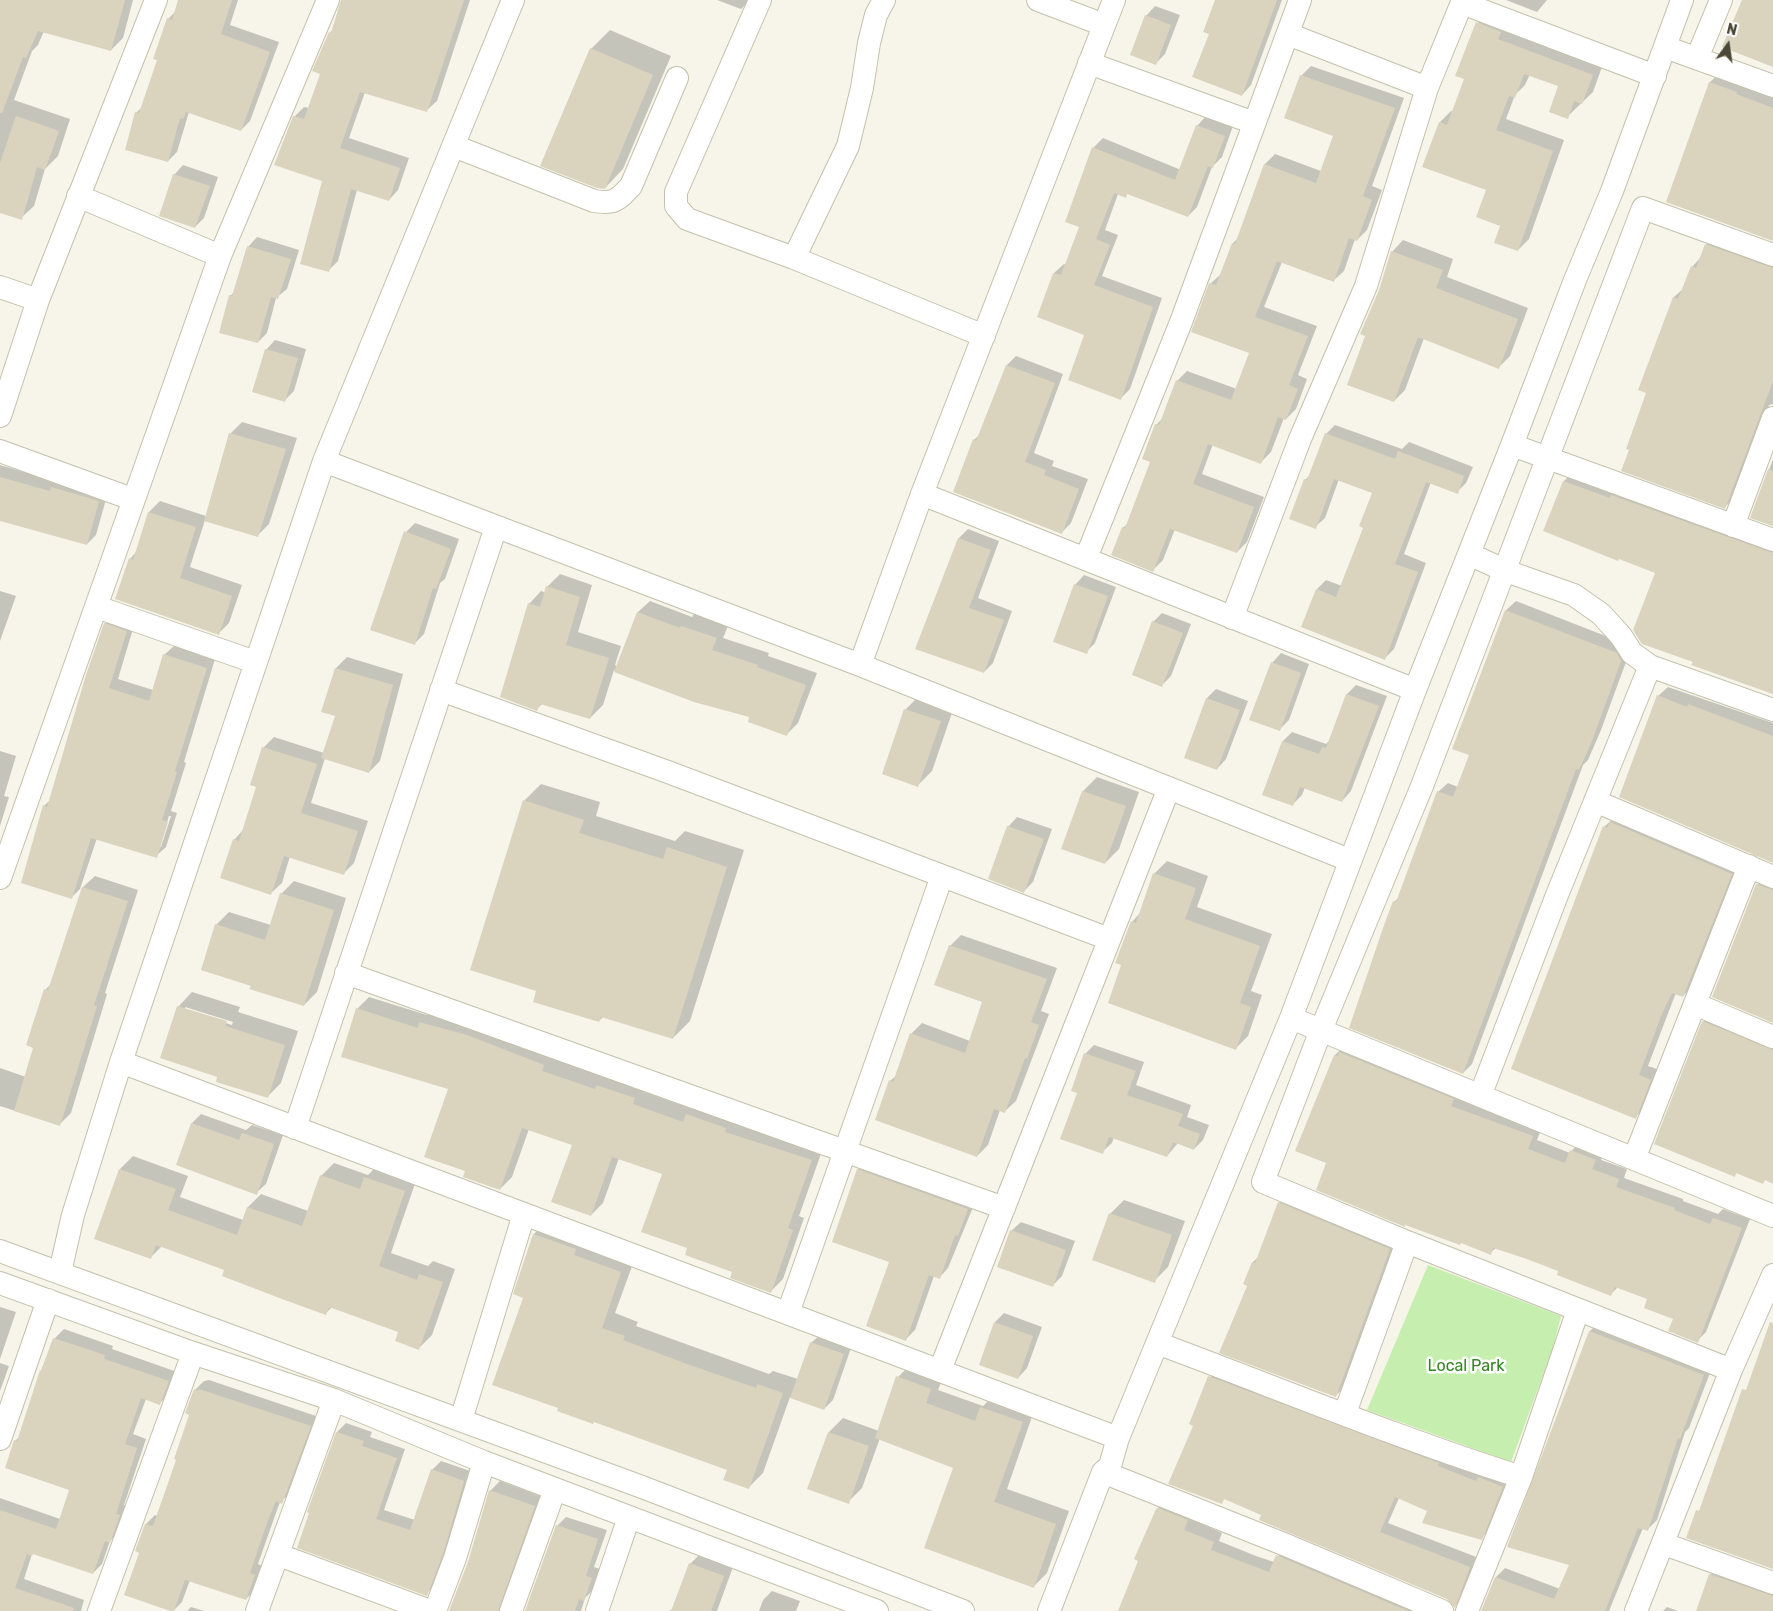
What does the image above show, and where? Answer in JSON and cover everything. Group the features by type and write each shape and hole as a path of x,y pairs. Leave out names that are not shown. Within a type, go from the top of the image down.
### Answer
{"street":[{"path":"0,416 38,300 156,0"},
{"path":"0,878 97,607 132,499 220,256 328,0"},
{"path":"60,1272 73,1215 121,1062 324,461 513,0"},
{"path":"760,0 676,192 676,206 687,219 794,258 984,336"},
{"path":"794,258 848,146 862,88 869,43 876,15 884,0"},
{"path":"1038,0 1104,25"},
{"path":"860,664 922,494 1114,0"},
{"path":"1086,558 1181,322 1300,0"},
{"path":"1049,1611 1103,1472 1110,1466 1118,1438 1291,1018 1348,860 1512,445 1655,76 1682,0"},
{"path":"1697,58 1720,0"},
{"path":"1232,618 1300,439 1366,286 1427,88 1463,2 1655,76"},
{"path":"1288,34 1427,88"},
{"path":"1665,47 1773,86"},
{"path":"1089,63 1254,123"},
{"path":"454,146 594,201 618,200 630,186 677,78"},
{"path":"78,196 220,256"},
{"path":"1731,1370 1407,1242 1263,1182 1321,1030 1422,786 1506,571 1643,208 1773,255"},
{"path":"0,287 38,300"},
{"path":"1734,526 1773,418"},
{"path":"1512,445 1773,540"},
{"path":"0,451 132,499"},
{"path":"324,461 860,664 1348,860"},
{"path":"922,494 1414,690"},
{"path":"294,1128 496,527"},
{"path":"1469,554 1506,571 1574,595 1601,614 1621,636 1632,653 1650,666 1773,710"},
{"path":"97,607 256,662"},
{"path":"1480,1096 1595,801 1650,666"},
{"path":"441,690 677,776 1109,939"},
{"path":"940,1370 1169,788"},
{"path":"1595,801 1773,877"},
{"path":"1634,1159 1748,866"},
{"path":"788,1313 942,876"},
{"path":"346,974 1004,1208"},
{"path":"1695,1004 1773,1037"},
{"path":"1291,1018 1773,1216"},
{"path":"121,1062 1118,1438"},
{"path":"461,1420 524,1214"},
{"path":"1345,1413 1407,1242"},
{"path":"0,1251 461,1420 963,1611"},
{"path":"1636,1611 1731,1370 1773,1275"},
{"path":"0,1283 193,1353 334,1400 484,1462 878,1611"},
{"path":"104,1320 114,1292"},
{"path":"0,1439 48,1300"},
{"path":"1467,1611 1521,1477 1578,1310"},
{"path":"1157,1343 1345,1413 1437,1450 1521,1477"},
{"path":"99,1611 193,1353"},
{"path":"257,1611 334,1400"},
{"path":"435,1611 455,1558 484,1462"},
{"path":"511,1611 560,1491 576,1463"},
{"path":"1103,1472 1286,1545 1442,1611"},
{"path":"597,1611 629,1518"},
{"path":"1664,1544 1773,1583"},
{"path":"279,1555 430,1611"}],"green space":[{"name":"Local Park","path":"1428,1265 1561,1316 1553,1348 1511,1462 1367,1410"}],"building":[{"path":"0,0 125,0 111,51 38,31 26,58 23,57 2,113 0,113"},
{"path":"178,0 232,0 221,34 270,52 241,131 186,112 183,119 180,118 168,162 125,150 135,112 139,113 157,60 153,59 167,18 172,20"},
{"path":"341,0 464,0 427,112 360,92 340,148 400,168 389,201 351,189 329,272 300,264 322,181 274,165 293,116 304,119 320,74 312,71 329,32 331,33"},
{"path":"1215,0 1277,0 1242,96 1192,77 1209,34 1203,32"},
{"path":"1742,0 1773,0 1773,67 1722,47"},
{"path":"1145,15 1171,25 1156,65 1130,55"},
{"path":"1476,22 1501,32 1498,39 1593,75 1582,104 1574,101 1568,119 1549,112 1558,86 1524,74 1515,98 1509,96 1496,130 1553,151 1518,251 1494,243 1500,226 1476,217 1486,190 1422,167 1439,122 1447,125 1464,79 1455,76"},
{"path":"590,48 653,75 605,189 597,188 540,166"},
{"path":"1300,75 1395,108 1363,196 1372,200 1357,241 1349,238 1334,282 1277,261 1255,317 1308,336 1289,385 1298,389 1286,420 1278,417 1261,464 1208,444 1193,484 1254,507 1237,553 1170,529 1153,572 1111,555 1122,527 1125,528 1150,462 1142,459 1155,424 1159,425 1176,380 1231,400 1249,353 1191,332 1209,283 1216,285 1232,243 1235,244 1264,164 1316,183 1333,136 1284,118"},
{"path":"1709,82 1773,108 1773,241 1666,202"},
{"path":"16,116 59,131 45,170 37,167 22,220 0,213 0,163"},
{"path":"1196,125 1225,136 1213,168 1208,166 1188,217 1127,194 1126,198 1114,193 1096,239 1110,245 1094,285 1153,307 1121,400 1068,380 1084,335 1037,317 1053,273 1061,275 1079,227 1065,222 1092,147 1175,180"},
{"path":"173,174 210,186 195,228 159,216"},
{"path":"1705,244 1773,268 1773,381 1725,509 1621,471 1629,450 1626,449 1646,393 1638,390 1673,297 1678,299 1691,266 1696,268"},
{"path":"247,246 291,259 278,299 271,297 258,343 219,333 229,295 232,296"},
{"path":"1391,251 1443,270 1436,288 1518,319 1499,369 1418,337 1394,402 1347,385 1365,336 1360,334 1379,290"},
{"path":"265,349 298,358 285,402 252,392"},
{"path":"1006,365 1055,383 1025,462 1046,470 1044,475 1079,489 1062,534 953,492 973,439 976,441"},
{"path":"229,433 286,449 258,537 204,521"},
{"path":"1325,433 1395,459 1398,451 1464,476 1458,494 1426,482 1395,564 1418,572 1385,660 1301,627 1316,589 1336,597 1363,528 1359,526 1372,493 1334,479 1316,529 1289,519 1304,479 1307,480"},
{"path":"1768,469 1773,471 1773,526 1750,518"},
{"path":"0,477 50,491 51,487 99,501 87,545 0,521"},
{"path":"1563,481 1610,498 1611,495 1773,553 1773,694 1691,665 1693,662 1642,644 1633,630 1655,573 1619,559 1618,561 1543,531"},
{"path":"148,512 196,527 180,578 232,596 219,635 115,599 129,558 133,560"},
{"path":"404,531 451,549 436,589 433,588 415,645 370,630"},
{"path":"958,538 991,550 969,608 1004,620 984,673 915,649"},
{"path":"1074,584 1108,596 1087,654 1053,642"},
{"path":"546,586 580,597 566,645 609,658 590,719 540,704 537,711 500,697 528,603 540,607"},
{"path":"1505,610 1617,653 1621,661 1592,741 1579,770 1576,769 1463,1074 1349,1028 1393,901 1396,902 1437,791 1453,797 1469,755 1452,749"},
{"path":"637,612 680,628 681,626 717,638 712,650 758,665 757,667 806,685 787,736 748,722 749,717 694,702 614,672"},
{"path":"1152,621 1183,633 1162,687 1132,675"},
{"path":"104,623 127,631 109,688 149,701 163,654 207,668 162,820 168,822 157,858 91,838 72,899 21,883 43,805 47,807 86,675"},
{"path":"1271,662 1301,673 1280,731 1249,720"},
{"path":"335,668 393,685 369,773 321,758 335,716 321,712"},
{"path":"1346,694 1379,706 1342,802 1300,787 1293,806 1262,795 1282,741 1319,754 1322,747 1326,748"},
{"path":"1657,695 1687,707 1688,704 1773,736 1773,863 1619,797"},
{"path":"1206,698 1240,710 1217,770 1184,758"},
{"path":"904,709 941,721 918,787 882,774"},
{"path":"262,747 317,764 301,813 358,831 344,875 284,856 271,895 220,878 233,839 239,841 256,787 250,785"},
{"path":"1082,791 1126,806 1105,864 1061,849"},
{"path":"523,800 584,820 579,833 663,859 667,847 727,867 673,1039 601,1017 599,1022 533,1002 536,991 470,970"},
{"path":"1610,822 1732,874 1683,997 1672,993 1662,1014 1639,1075 1651,1080 1636,1119 1511,1069 1603,826 1607,828"},
{"path":"1007,826 1044,839 1024,893 988,879"},
{"path":"1153,873 1196,888 1185,919 1260,946 1240,1003 1251,1007 1236,1050 1108,1003 1121,965 1115,963 1131,921 1136,923"},
{"path":"1756,884 1773,890 1773,1023 1712,997"},
{"path":"82,887 128,901 94,1005 97,1006 60,1126 14,1111 33,1048 26,1045 44,989 48,990"},
{"path":"280,893 334,910 304,1006 249,989 251,986 201,970 215,924 265,940"},
{"path":"949,945 1047,979 1031,1022 1039,1025 1027,1059 1025,1058 1005,1113 994,1109 977,1157 875,1120 889,1080 893,1082 910,1033 965,1053 982,1002 934,985"},
{"path":"177,1006 227,1021 225,1026 285,1045 268,1098 216,1082 217,1077 160,1058"},
{"path":"356,1008 418,1028 419,1022 467,1035 544,1065 542,1071 595,1089 596,1085 635,1098 633,1104 683,1122 686,1114 726,1128 725,1132 812,1160 788,1228 793,1230 771,1293 730,1278 732,1272 685,1255 687,1248 641,1232 662,1174 612,1157 591,1216 551,1202 572,1145 522,1128 500,1190 463,1177 465,1171 424,1157 448,1089 341,1057"},
{"path":"1702,1021 1773,1050 1773,1184 1765,1180 1763,1184 1736,1173 1735,1177 1654,1144"},
{"path":"1339,1052 1454,1099 1451,1106 1533,1136 1528,1149 1565,1163 1570,1150 1596,1160 1592,1169 1619,1179 1616,1187 1675,1208 1674,1210 1710,1224 1713,1218 1742,1228 1698,1343 1668,1331 1673,1319 1644,1308 1647,1299 1615,1287 1611,1296 1557,1275 1558,1271 1524,1258 1493,1248 1491,1255 1461,1243 1460,1245 1405,1225 1405,1227 1316,1190 1326,1163 1295,1151 1334,1055 1338,1056"},
{"path":"1084,1053 1136,1071 1127,1095 1183,1114 1178,1126 1200,1134 1194,1150 1173,1142 1167,1157 1109,1137 1103,1154 1060,1139 1077,1093 1071,1091"},
{"path":"191,1123 239,1140 242,1133 274,1144 257,1195 176,1165"},
{"path":"119,1169 176,1189 168,1210 237,1235 247,1207 302,1226 320,1175 360,1189 364,1177 405,1191 379,1266 417,1280 419,1274 443,1282 419,1350 395,1341 398,1332 329,1307 326,1315 222,1276 224,1270 156,1245 151,1259 94,1239"},
{"path":"857,1169 968,1209 958,1236 955,1235 940,1279 929,1275 906,1341 866,1326 889,1262 832,1242"},
{"path":"1278,1202 1390,1249 1336,1397 1219,1353 1247,1286 1243,1284 1252,1262 1255,1263"},
{"path":"1109,1213 1172,1235 1155,1283 1092,1260"},
{"path":"1010,1230 1066,1250 1053,1287 997,1267"},
{"path":"533,1234 576,1249 574,1255 621,1272 602,1328 625,1336 623,1340 684,1363 756,1388 757,1384 783,1393 749,1489 723,1480 727,1470 594,1422 593,1424 557,1411 558,1408 492,1385 523,1298 513,1294"},
{"path":"994,1322 1033,1336 1018,1379 979,1365"},
{"path":"1770,1322 1773,1323 1773,1569 1686,1538 1696,1510 1699,1511 1742,1389 1746,1390"},
{"path":"1589,1331 1704,1375 1680,1439 1678,1438 1648,1531 1638,1528 1605,1611 1481,1611 1495,1577 1554,1599 1569,1565 1507,1547"},
{"path":"53,1338 105,1355 104,1359 169,1381 160,1405 141,1398 125,1444 137,1448 116,1514 120,1515 110,1543 105,1541 93,1574 33,1554 32,1556 27,1554 15,1588 74,1608 73,1611 0,1611 0,1510 56,1529 69,1490 5,1468 14,1440 17,1441 40,1370"},
{"path":"810,1342 844,1354 824,1410 790,1398"},
{"path":"896,1376 931,1389 926,1403 975,1421 980,1407 1023,1422 994,1502 1056,1524 1034,1588 924,1548 953,1468 875,1438"},
{"path":"1208,1376 1439,1463 1438,1466 1476,1481 1478,1477 1503,1487 1482,1540 1422,1523 1427,1511 1395,1497 1380,1532 1470,1567 1455,1608 1447,1599 1259,1520 1261,1515 1224,1499 1222,1504 1168,1484 1193,1426 1189,1424"},
{"path":"194,1389 198,1391 199,1389 311,1426 282,1504 276,1501 268,1520 250,1573 255,1575 246,1600 185,1580 174,1611 170,1611 124,1595 139,1553 135,1551 145,1524 153,1526 176,1460 174,1459 189,1415 185,1413"},
{"path":"336,1432 364,1441 362,1446 397,1458 376,1519 410,1530 431,1469 464,1481 443,1554 427,1596 297,1548 309,1513 307,1512"},
{"path":"828,1432 869,1446 849,1504 807,1489"},
{"path":"489,1490 535,1506 498,1611 449,1611 468,1562"},
{"path":"1158,1508 1188,1520 1184,1530 1214,1542 1211,1550 1269,1572 1276,1555 1408,1611 1118,1611 1138,1561 1134,1559"},
{"path":"556,1525 598,1539 586,1576 592,1578 584,1601 579,1599 575,1611 525,1611"},
{"path":"689,1563 724,1576 711,1611 671,1611"},
{"path":"1709,1574 1773,1596 1773,1611 1696,1611"}]}
